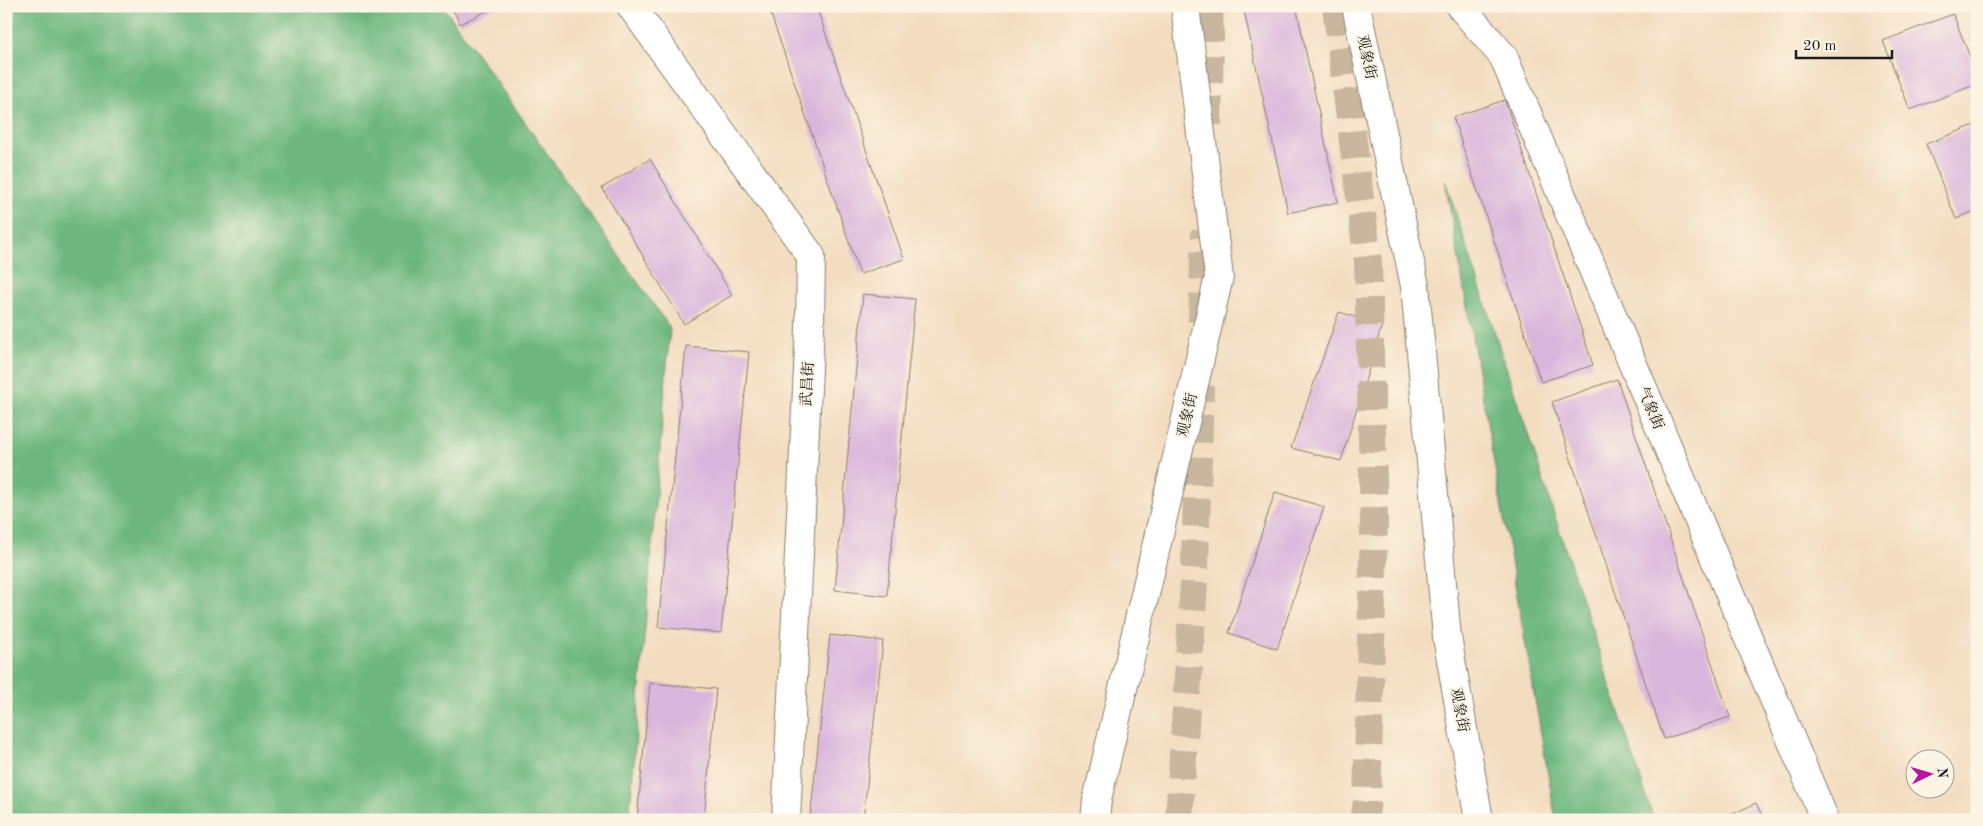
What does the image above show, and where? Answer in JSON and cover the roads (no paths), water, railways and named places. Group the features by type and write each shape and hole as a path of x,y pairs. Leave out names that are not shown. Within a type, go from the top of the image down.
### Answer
{"street":[{"name":"武昌街","path":"631,6 811,256 810,327 786,820"},
{"name":"观象街","path":"1094,820 1097,800 1219,277 1185,6"},
{"name":"观象街","path":"1356,6 1415,286 1447,637 1480,820"},
{"name":"气象街","path":"1460,6 1503,56 1825,820"}],"tunnel":[{"path":"1208,125 1209,6"},
{"path":"1336,6 1368,262 1374,523 1367,802 1364,820"},
{"path":"1202,322 1205,230"},
{"path":"1179,820 1195,566 1200,385"}]}
